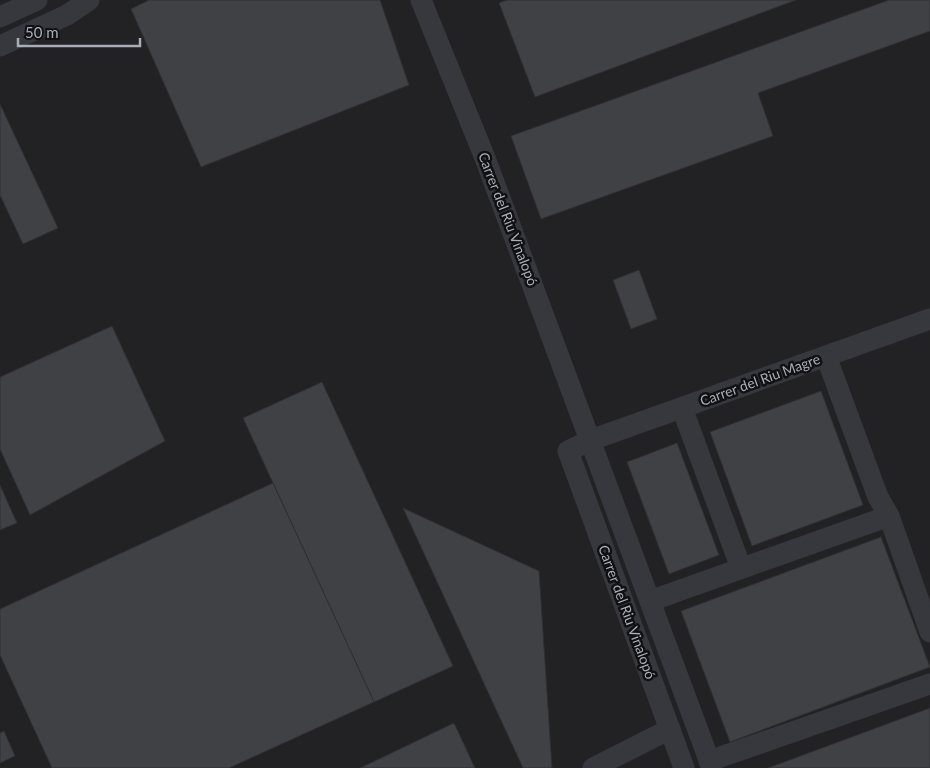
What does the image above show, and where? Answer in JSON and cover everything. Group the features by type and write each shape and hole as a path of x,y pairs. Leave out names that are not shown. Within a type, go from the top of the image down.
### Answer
{"street":[{"path":"0,17 37,0"},
{"path":"0,46 67,15 89,0"},
{"name":"Carrer del Riu Vinalopó","path":"421,0 485,158 710,765"},
{"name":"Carrer del Riu Magre","path":"591,440 930,319"},
{"path":"826,356 878,497 889,516 930,632"},
{"path":"682,408 741,568"},
{"name":"Carrer del Riu Vinalopó","path":"591,440 568,451 684,768"},
{"path":"650,601 889,516"},
{"path":"710,765 930,684"},
{"path":"593,768 670,730"}],"shaded area":[{"path":"0,0 930,0 930,768 0,768"}],"building":[{"path":"149,0 380,0 409,85 201,167 131,9"},
{"path":"507,0 796,0 535,97 499,3"},
{"path":"889,0 930,0 930,31 758,93 773,136 541,219 511,136"},
{"path":"0,104 58,228 23,244 0,195"},
{"path":"639,270 657,319 631,329 613,280"},
{"path":"112,326 165,441 30,515 0,449 0,377"},
{"path":"322,382 453,666 374,702 243,418"},
{"path":"821,391 863,505 752,546 710,432"},
{"path":"677,443 719,555 669,574 627,462"},
{"path":"273,483 374,702 229,768 52,768 0,655 0,609"},
{"path":"0,485 17,523 0,530"},
{"path":"403,508 539,571 552,768 523,768"},
{"path":"881,537 930,667 730,742 681,611"},
{"path":"930,708 930,768 768,768"},
{"path":"454,723 475,768 360,768"},
{"path":"4,731 15,756 0,763 0,733"}]}
